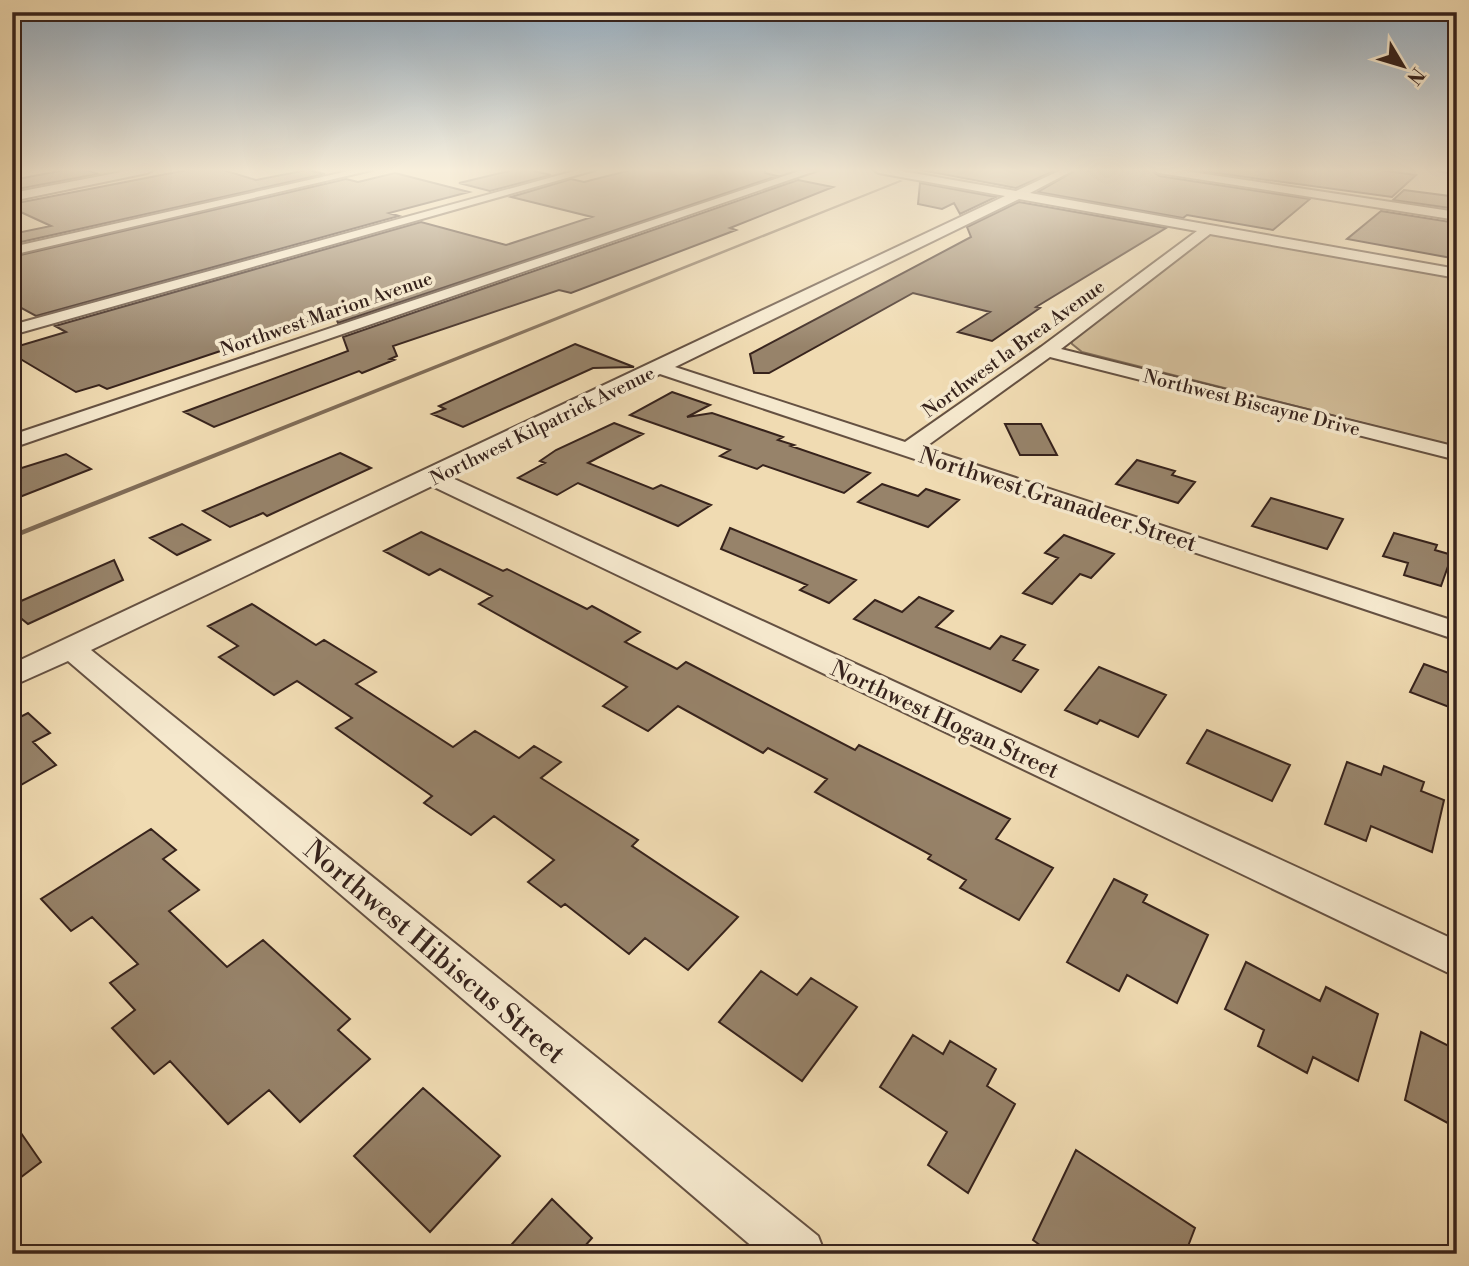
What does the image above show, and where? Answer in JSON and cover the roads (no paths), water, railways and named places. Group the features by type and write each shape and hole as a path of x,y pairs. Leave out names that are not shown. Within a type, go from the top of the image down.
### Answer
{"street":[{"path":"12,251 108,229"},
{"path":"12,330 376,229"},
{"name":"Northwest Marion Avenue","path":"12,442 638,229"},
{"name":"Northwest Kilpatrick Avenue","path":"12,676 660,368 944,229"},
{"path":"1208,229 1457,274"},
{"name":"Northwest la Brea Avenue","path":"908,450 1047,351 1208,229"},
{"name":"Northwest Biscayne Drive","path":"1047,351 1457,453"},
{"name":"Northwest Granadeer Street","path":"660,368 1457,631"},
{"name":"Northwest Hogan Street","path":"432,477 1457,960"},
{"name":"Northwest Hibiscus Street","path":"71,648 800,1254"}],"waterway":[{"path":"12,537 781,229"}]}
